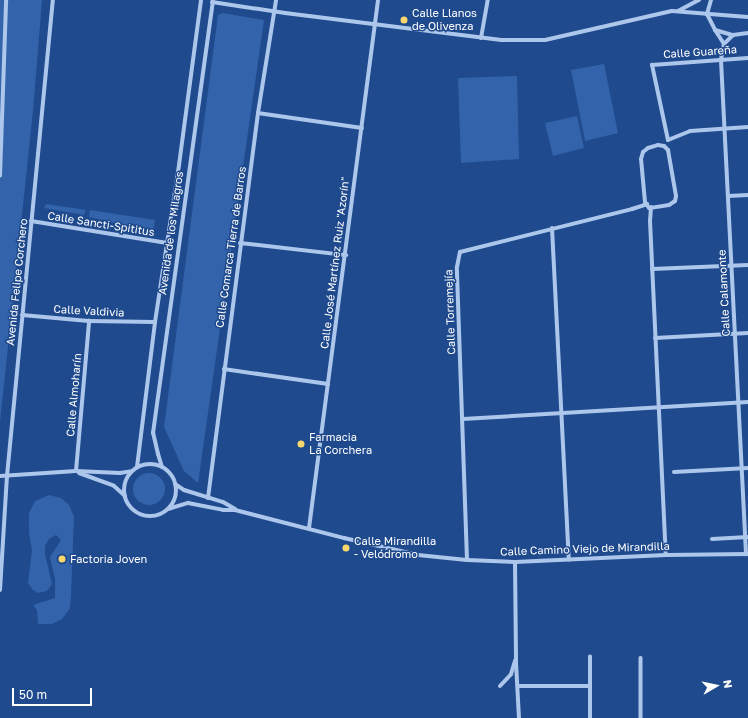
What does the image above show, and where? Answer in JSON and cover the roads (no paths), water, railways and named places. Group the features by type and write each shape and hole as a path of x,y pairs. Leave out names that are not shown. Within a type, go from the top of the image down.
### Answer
{"street":[{"path":"0,176 6,0"},
{"name":"Avenida Felipe Corchero","path":"0,590 7,476 53,0"},
{"name":"Avenida de los Milagros","path":"137,467 155,322 201,0"},
{"name":"Calle Comarca Tierra de Barros","path":"208,498 240,243 258,113 276,0"},
{"name":"Calle José Martínez Ruiz \"Azorín\"","path":"309,528 346,256 378,0"},
{"path":"482,38 488,0"},
{"path":"678,11 699,0"},
{"path":"710,0 707,14 724,44 733,35"},
{"path":"212,1 501,40 545,40 672,11 748,17"},
{"name":"Avenida de los Milagros","path":"162,467 153,433 212,1"},
{"path":"715,30 733,35 748,33"},
{"name":"Calle Calamonte","path":"724,44 721,60 747,554"},
{"name":"Calle Guareña","path":"668,140 652,65 748,58"},
{"path":"258,113 362,128"},
{"path":"666,555 649,206 645,202 641,159 643,152 648,148 658,145 664,146 668,140 690,131 748,127"},
{"name":"Calle Torremejía","path":"467,560 457,267 460,252 552,228 649,206 669,205 675,201 676,196 668,150 664,146"},
{"path":"728,196 748,195"},
{"name":"Calle Sancti-Spititus","path":"31,222 167,243"},
{"path":"552,228 569,560"},
{"path":"240,243 346,256"},
{"path":"652,269 748,265"},
{"name":"Calle Valdivia","path":"22,315 89,321 155,322"},
{"name":"Calle Almoharín","path":"76,472 89,321"},
{"path":"655,338 748,333"},
{"path":"224,369 328,384"},
{"path":"462,419 748,402"},
{"path":"76,472 114,486 125,496 132,507 143,514 151,515 160,513 168,508 176,493 175,484 170,472 154,464 145,464 137,467 127,478 124,487 125,496"},
{"path":"674,472 748,468"},
{"path":"0,476 36,472 120,473 132,471"},
{"name":"Calle Camino Viejo de Mirandilla","path":"175,484 184,490 223,502 235,510"},
{"name":"Calle Camino Viejo de Mirandilla","path":"168,508 188,503 223,510 235,510 418,555 467,560 515,562 666,555 747,554"},
{"path":"712,539 746,537"},
{"path":"515,562 519,718"},
{"path":"500,686 511,674 517,655"},
{"path":"590,657 590,718"},
{"path":"641,658 641,718"},
{"path":"518,686 590,686"}],"place":[{"name":"Calle Llanos de Olivenza","path":"404,20"},
{"name":"Farmacia La Corchera","path":"301,444"},
{"name":"Calle Mirandilla - Velódromo","path":"346,548"},
{"name":"Factoria Joven","path":"62,559"}]}
